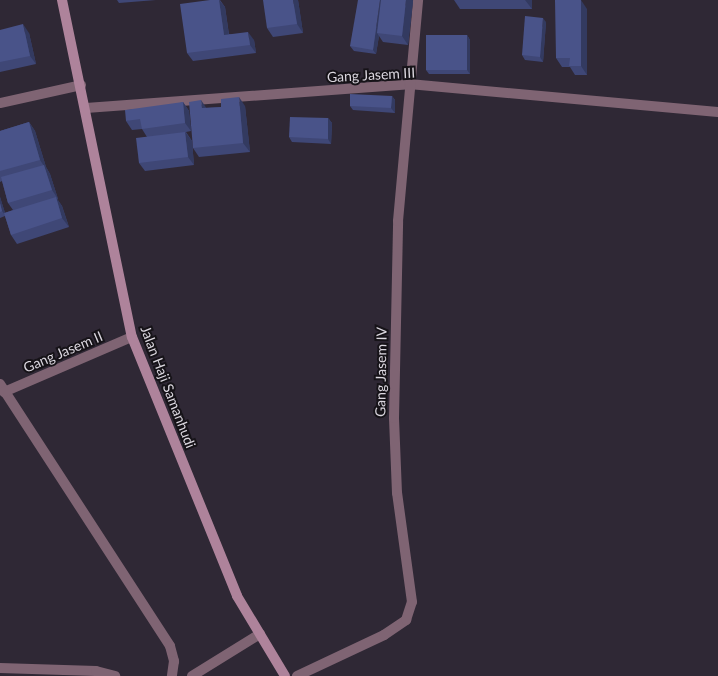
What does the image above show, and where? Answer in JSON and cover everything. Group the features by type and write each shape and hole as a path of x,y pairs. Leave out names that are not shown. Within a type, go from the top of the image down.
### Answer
{"street":[{"name":"Jalan Haji Samanhudi","path":"62,0 86,108 132,337 237,596 285,676"},
{"name":"Gang Jasem IV","path":"297,676 391,630 406,620 412,602 397,493 394,418 398,221 418,0"},
{"name":"Gang Jasem III","path":"86,108 409,84 718,112"},
{"path":"0,103 81,85"},
{"name":"Gang Jasem II","path":"2,388 132,337"},
{"path":"2,388 170,646 174,660 172,676"},
{"path":"192,676 260,634"},
{"path":"0,668 96,671 115,676"}],"building":[{"path":"219,0 224,35 248,32 250,45 187,53 180,4"},
{"path":"263,0 293,0 297,24 267,28"},
{"path":"358,0 380,0 373,50 350,46"},
{"path":"381,0 406,0 402,36 377,33"},
{"path":"555,0 581,0 581,66 569,66 570,58 556,58"},
{"path":"525,16 543,18 540,57 522,55"},
{"path":"23,24 30,56 0,62 0,30"},
{"path":"426,35 467,35 467,70 426,70"},
{"path":"350,94 392,96 391,108 350,106"},
{"path":"239,97 243,143 193,148 189,102 201,100 202,108 221,107 221,99"},
{"path":"183,102 185,123 142,129 140,119 126,121 125,110"},
{"path":"290,117 328,118 328,139 289,137"},
{"path":"29,122 40,160 0,171 0,131"},
{"path":"185,132 188,157 139,163 136,138"},
{"path":"44,165 52,190 8,203 1,177"},
{"path":"56,197 62,218 11,235 4,213"}]}
